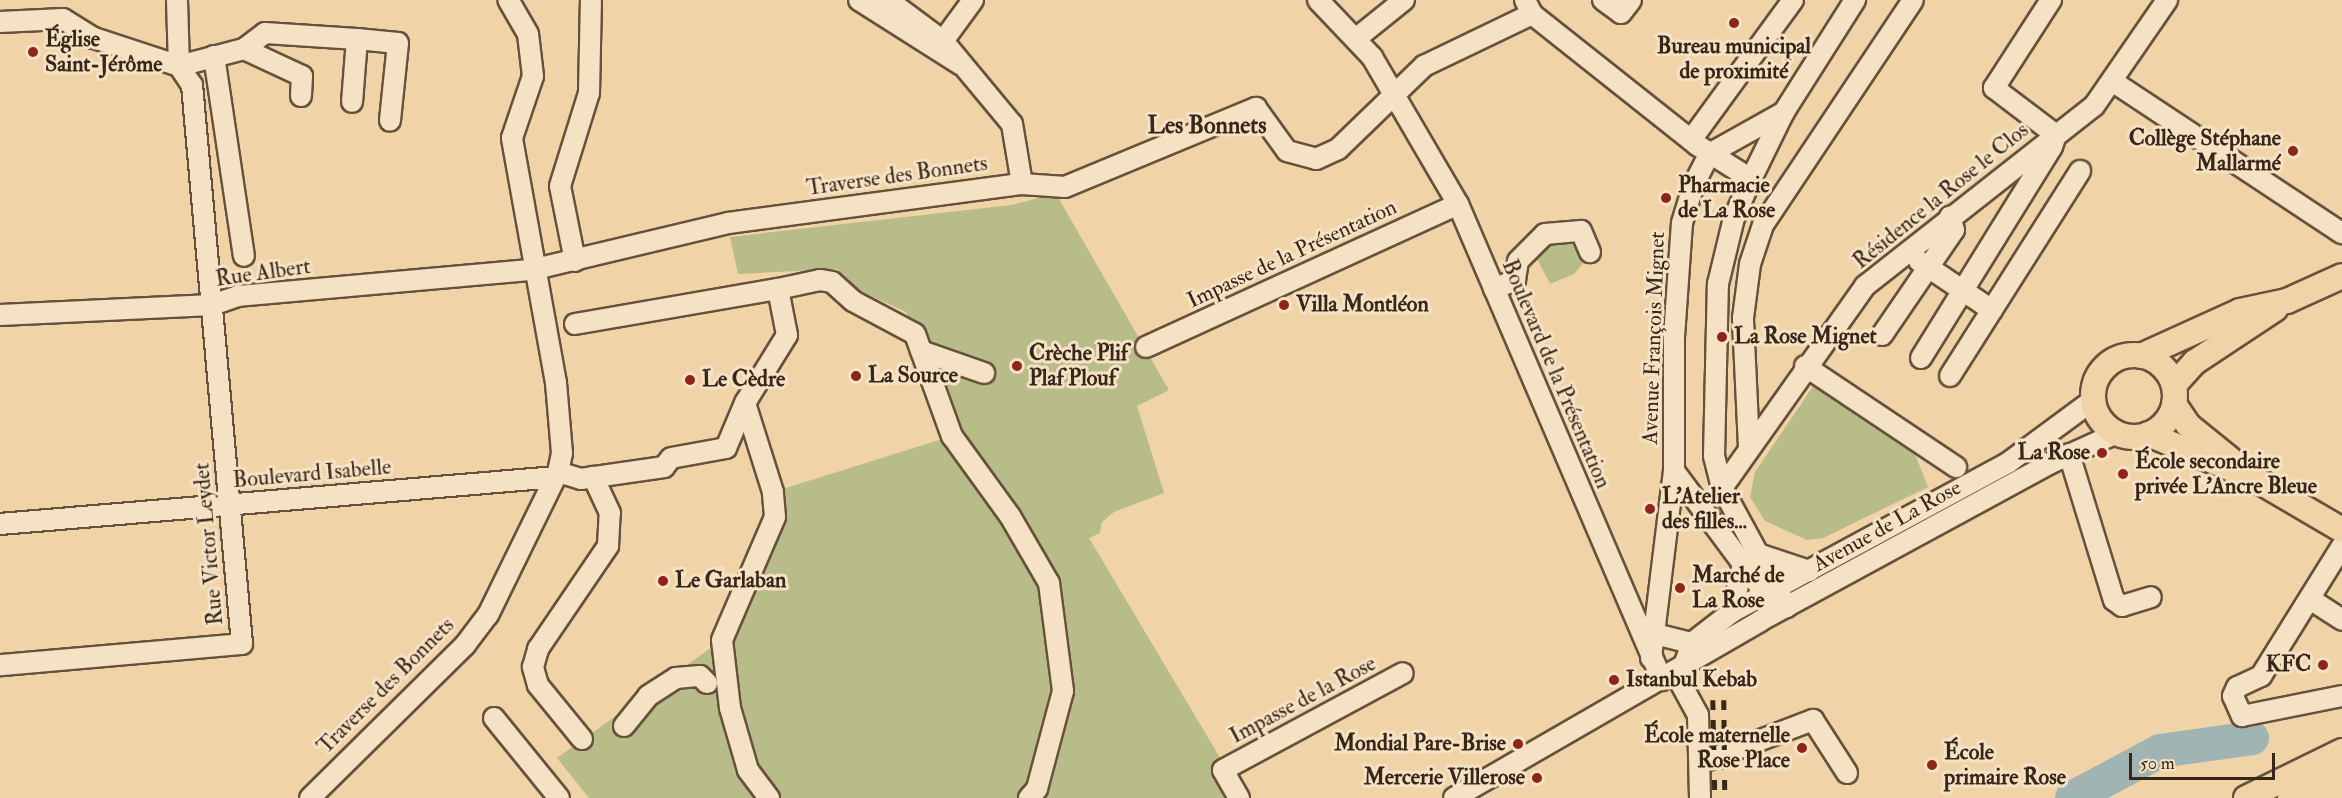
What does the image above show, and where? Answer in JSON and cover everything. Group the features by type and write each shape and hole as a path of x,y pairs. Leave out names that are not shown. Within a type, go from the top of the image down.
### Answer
{"main road":[{"path":"2148,434 2162,426 2174,394 2195,362 2287,301 2342,276"},
{"path":"2287,301 2240,311 2141,356 2106,366 2096,382 2094,400 2098,416 2117,433 2148,434 2255,479 2342,530"},
{"path":"2141,356 2158,362 2188,425 2255,479"},
{"path":"2246,798 2342,750"},
{"path":"2290,798 2342,773"},
{"path":"2327,798 2342,792"}],"street":[{"path":"177,0 179,66"},
{"path":"508,0 528,34 533,76 513,138 531,270"},
{"path":"575,261 560,186 590,93 591,0"},
{"path":"859,0 934,53 962,65"},
{"path":"888,0 943,41 1012,124 1022,184"},
{"path":"943,41 973,0"},
{"name":"Boulevard de la Présentation","path":"1318,0 1328,14 1358,37 1395,92 1458,204 1651,658 1673,674 1698,714 1702,762 1700,798"},
{"path":"1358,37 1404,0"},
{"path":"1603,0 1621,13 1630,0"},
{"path":"1691,140 1793,0"},
{"name":"Avenue François Mignet","path":"1750,559 1722,488 1713,432 1718,284 1734,218 1751,179 1784,112 1855,0"},
{"path":"1749,447 1743,318 1750,264 1763,225 1913,0"},
{"path":"1921,358 2023,201 2056,135 1994,88 2051,0"},
{"name":"Résidence la Rose le Clos","path":"1722,488 1805,366 1865,286 2094,106 2167,0"},
{"name":"Traverse des Bonnets","path":"310,798 465,645 488,615 557,475 562,453 556,383 531,270 728,222 1022,184 1065,187 1193,131 1256,108 1287,152 1316,159 1338,149 1395,92 1446,53 1528,7 1709,154 1751,179"},
{"path":"0,22 63,19 94,38 179,66 244,49 265,33 398,43 390,121"},
{"path":"352,102 357,39"},
{"path":"244,49 302,76 301,96"},
{"path":"214,56 244,256"},
{"name":"Rue Victor Leydet","path":"0,665 242,644 192,85 179,66"},
{"path":"2112,81 2342,233"},
{"name":"Avenue François Mignet","path":"1651,658 1674,471 1674,337 1682,223 1709,154 1784,112"},
{"path":"1950,376 2080,171"},
{"path":"2023,201 2052,218"},
{"name":"Impasse de la Présentation","path":"1146,347 1458,204"},
{"path":"1882,335 1954,230 1950,217"},
{"path":"1494,289 1515,280 1518,261 1545,234 1581,231 1590,252"},
{"path":"1907,252 1992,310"},
{"name":"Rue Albert","path":"0,315 212,305 238,296 531,270"},
{"path":"575,324 778,289 832,282 853,301 915,334 952,436 1010,516 1049,583 1063,692 1037,789 1029,798"},
{"path":"769,798 748,770 730,708 722,640 775,517 773,492 745,403 787,335 778,289"},
{"path":"921,351 984,373"},
{"path":"1805,366 1956,467"},
{"name":"Avenue de La Rose","path":"1692,644 1732,612 2040,444 2094,400"},
{"name":"Boulevard Isabelle","path":"0,524 557,475 592,477 664,467 671,458 726,448 745,403"},
{"name":"Avenue de La Rose","path":"1454,798 1783,610 2069,454 2117,433"},
{"path":"2069,454 2114,600 2122,606 2151,597"},
{"name":"Avenue François Mignet","path":"1674,471 1750,559 1783,610"},
{"path":"582,739 538,685 533,668 538,649 608,546 610,513 592,477"},
{"path":"2342,546 2261,676 2237,687 2233,696 2236,714 2342,696"},
{"path":"1732,612 1750,559"},
{"name":"Avenue de La Rose","path":"1750,559 1809,571"},
{"path":"2310,599 2342,620"},
{"path":"1655,634 1692,644 1673,674"},
{"name":"Impasse de la Rose","path":"1239,798 1224,770 1403,673"},
{"path":"624,726 648,696 676,678 700,676 707,683"},
{"path":"494,718 559,798"},
{"path":"1702,762 1814,720 1847,773"}],"green space":[{"path":"1056,194 1169,390 1137,406 1164,493 1114,512 1102,522 1100,533 1089,538 1222,761 1234,798 589,798 557,758 722,640 760,549 773,492 952,436 906,312 854,288 837,269 738,274 730,237 1011,205"},
{"path":"1578,235 1588,257 1574,274 1550,284 1532,249 1541,242"},
{"path":"1814,385 1913,449 1928,487 1823,538 1807,540 1765,521 1750,497 1755,472"}],"waterway":[{"path":"2072,798 2160,751 2252,738"}],"railway":[{"path":"1713,700 1715,798"},
{"path":"1724,700 1725,798"}],"place":[{"name":"Bureau municipal de proximité","path":"1734,23"},
{"name":"Église Saint-Jérôme","path":"33,52"},
{"name":"Collège Stéphane Mallarmé","path":"2293,151"},
{"name":"Pharmacie de La Rose","path":"1666,198"},
{"name":"Villa Montléon","path":"1284,305"},
{"name":"La Rose Mignet","path":"1722,337"},
{"name":"Crèche Plif Plaf Plouf","path":"1017,366"},
{"name":"La Source","path":"856,376"},
{"name":"Le Cèdre","path":"690,380"},
{"name":"La Rose","path":"2102,453"},
{"name":"École secondaire privée L'Ancre Bleue","path":"2123,474"},
{"name":"L'Atelier des filles...","path":"1650,509"},
{"name":"Le Garlaban","path":"663,581"},
{"name":"Marché de La Rose","path":"1680,588"},
{"name":"KFC","path":"2323,665"},
{"name":"Istanbul Kebab","path":"1614,680"},
{"name":"Mondial Pare-Brise","path":"1518,744"},
{"name":"École maternelle Rose Place","path":"1802,748"},
{"name":"École primaire Rose","path":"1932,765"},
{"name":"Mercerie Villerose","path":"1537,778"}],"district":[{"name":"Les Bonnets","path":"1207,126"}]}
